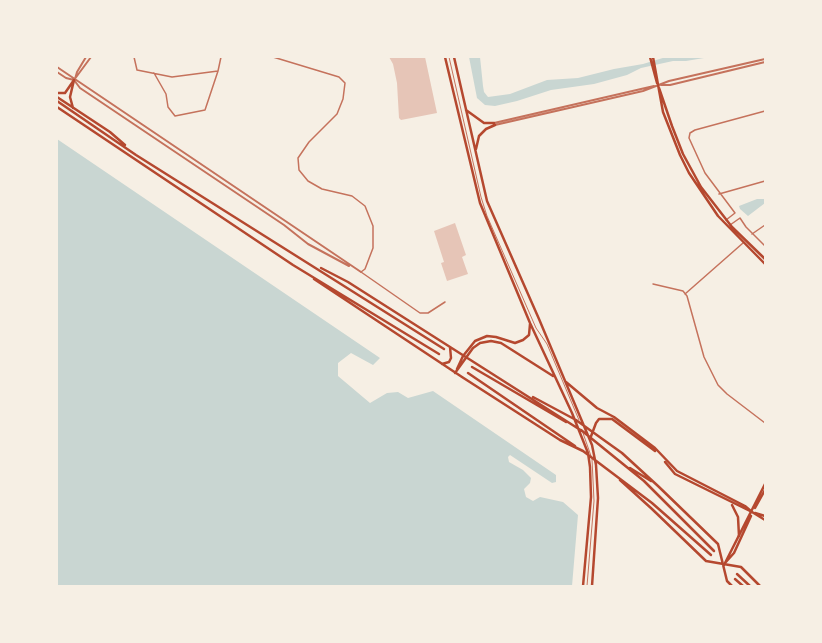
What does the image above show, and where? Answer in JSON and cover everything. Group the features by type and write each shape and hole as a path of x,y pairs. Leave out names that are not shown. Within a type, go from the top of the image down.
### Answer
{"main road":[{"path":"445,57 478,197 530,323 572,413 588,453 591,496 583,586"},
{"path":"454,57 487,201 592,445 596,464 598,498 592,586"},
{"path":"651,57 658,85 683,154 701,187 730,225 765,259"},
{"path":"57,94 65,93 74,80"},
{"path":"73,108 70,97 74,80"},
{"path":"658,85 659,95 668,127 690,173 718,216 765,264"},
{"path":"57,97 110,132 136,155"},
{"path":"57,101 136,155 309,262 444,349"},
{"path":"57,107 441,364 560,440 583,451"},
{"path":"465,109 484,123 494,124"},
{"path":"475,152 479,136 494,124"},
{"path":"309,262 348,282 582,431 662,498 714,552"},
{"path":"293,265 439,354"},
{"path":"455,373 463,356 475,341 487,336 496,336 515,343 523,340 529,334 530,323"},
{"path":"455,373 467,358 469,352 476,346 488,341 494,341 501,343 554,377"},
{"path":"441,364 449,362 451,358 450,347"},
{"path":"472,367 582,431"},
{"path":"468,373 608,469 652,503 711,555"},
{"path":"565,381 596,408 614,417 655,448 677,471 745,506 765,520"},
{"path":"508,384 576,420 622,453 718,544 727,581 732,586"},
{"path":"590,440 599,419 612,419 654,450 675,474 729,502 765,516"},
{"path":"619,461 658,486"},
{"path":"608,469 706,561 741,567 760,586"},
{"path":"724,565 734,553 765,484"},
{"path":"724,565 765,490"},
{"path":"729,502 735,508 738,517 739,536"},
{"path":"737,574 750,586"},
{"path":"735,579 743,586"}],"street":[{"path":"74,80 86,57"},
{"path":"74,80 91,57"},
{"path":"134,57 137,70 172,77 218,71"},
{"path":"154,73 166,94 168,107 176,116 205,110 221,57"},
{"path":"273,57 307,69 339,77 345,83 343,99 337,114 309,142 298,158 299,170 308,181 322,189 352,196 365,206 373,226 373,248 365,269 361,272"},
{"path":"494,124 658,85 670,85 765,60"},
{"path":"57,67 74,80 420,313 428,313 445,302"},
{"path":"57,72 66,78 74,80 80,88 284,225 308,244 361,272"},
{"path":"726,220 735,213 719,194 705,173 688,138 690,133 694,130 765,111"},
{"path":"719,194 765,181"},
{"path":"730,225 740,218 752,234 765,246"},
{"path":"752,234 765,225"},
{"path":"685,294 743,243"},
{"path":"653,284 683,291 704,357 718,385 727,394 765,423"}],"lane":[{"path":"449,57 481,197 487,216 536,328 546,344 578,420 592,459 594,486 587,586"}],"shaded area":[{"path":"469,57 480,57 484,92 488,97 510,94 547,80 578,78 614,69 643,64 666,57 710,57 686,61 673,61 641,68 627,75 594,84 551,90 517,101 495,106 485,105 477,98"},
{"path":"57,139 380,358 373,365 351,353 338,363 338,376 370,403 387,393 398,392 408,398 433,391 556,475 556,482 552,483 510,455 508,457 509,462 523,470 531,478 530,483 524,489 526,497 533,501 540,497 563,502 578,515 572,586 57,586"},
{"path":"757,199 765,199 765,203 748,216 740,209 739,206"}],"building":[{"path":"389,57 425,57 437,113 401,120 399,118 397,83 393,64"},
{"path":"455,223 466,255 462,257 468,274 447,281 441,263 444,262 434,231"}]}
